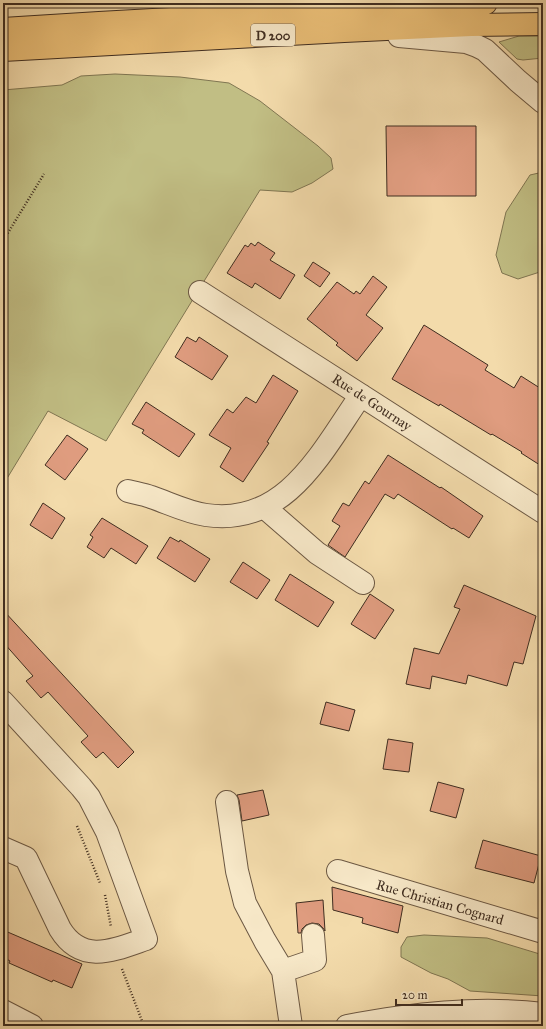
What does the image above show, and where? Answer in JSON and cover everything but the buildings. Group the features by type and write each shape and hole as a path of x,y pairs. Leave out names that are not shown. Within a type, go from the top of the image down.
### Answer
{"main road":[{"name":"D 200","path":"3,29 106,22 486,3"},
{"name":"D 200","path":"3,50 344,31 471,25 543,24"}],"street":[{"path":"344,31 466,42 485,50 543,102"},
{"name":"Rue de Gournay","path":"200,292 543,512"},
{"path":"128,491 150,497 177,508 206,515 236,515 264,507 285,494 303,477 361,395"},
{"path":"264,507 318,553 363,583"},
{"path":"3,702 89,797 107,832 146,939 115,950 104,952 94,953 78,947 66,939 60,929 26,858 3,848"},
{"path":"227,802 237,871 245,903 283,971 291,1026"},
{"name":"Rue Christian Cognard","path":"338,872 543,932"},
{"path":"283,971 315,960 313,935"},
{"path":"347,1026 390,1018 453,1011 496,1011 543,1014"},
{"path":"3,1012 32,1026"}],"path":[{"path":"3,241 44,174"},
{"path":"75,822 102,888"},
{"path":"105,895 115,950 144,1026"}],"shaded area":[{"path":"519,36 543,36 543,58 523,60 517,59 499,42"},
{"path":"115,74 180,77 229,83 260,101 318,146 331,158 333,169 312,183 292,192 260,190 106,441 48,411 3,485 3,90 62,85 81,76"},
{"path":"543,172 543,271 518,279 502,273 496,255 506,212 530,175"},
{"path":"424,935 487,938 543,955 543,996 470,991 401,957 401,947 407,937"}]}
